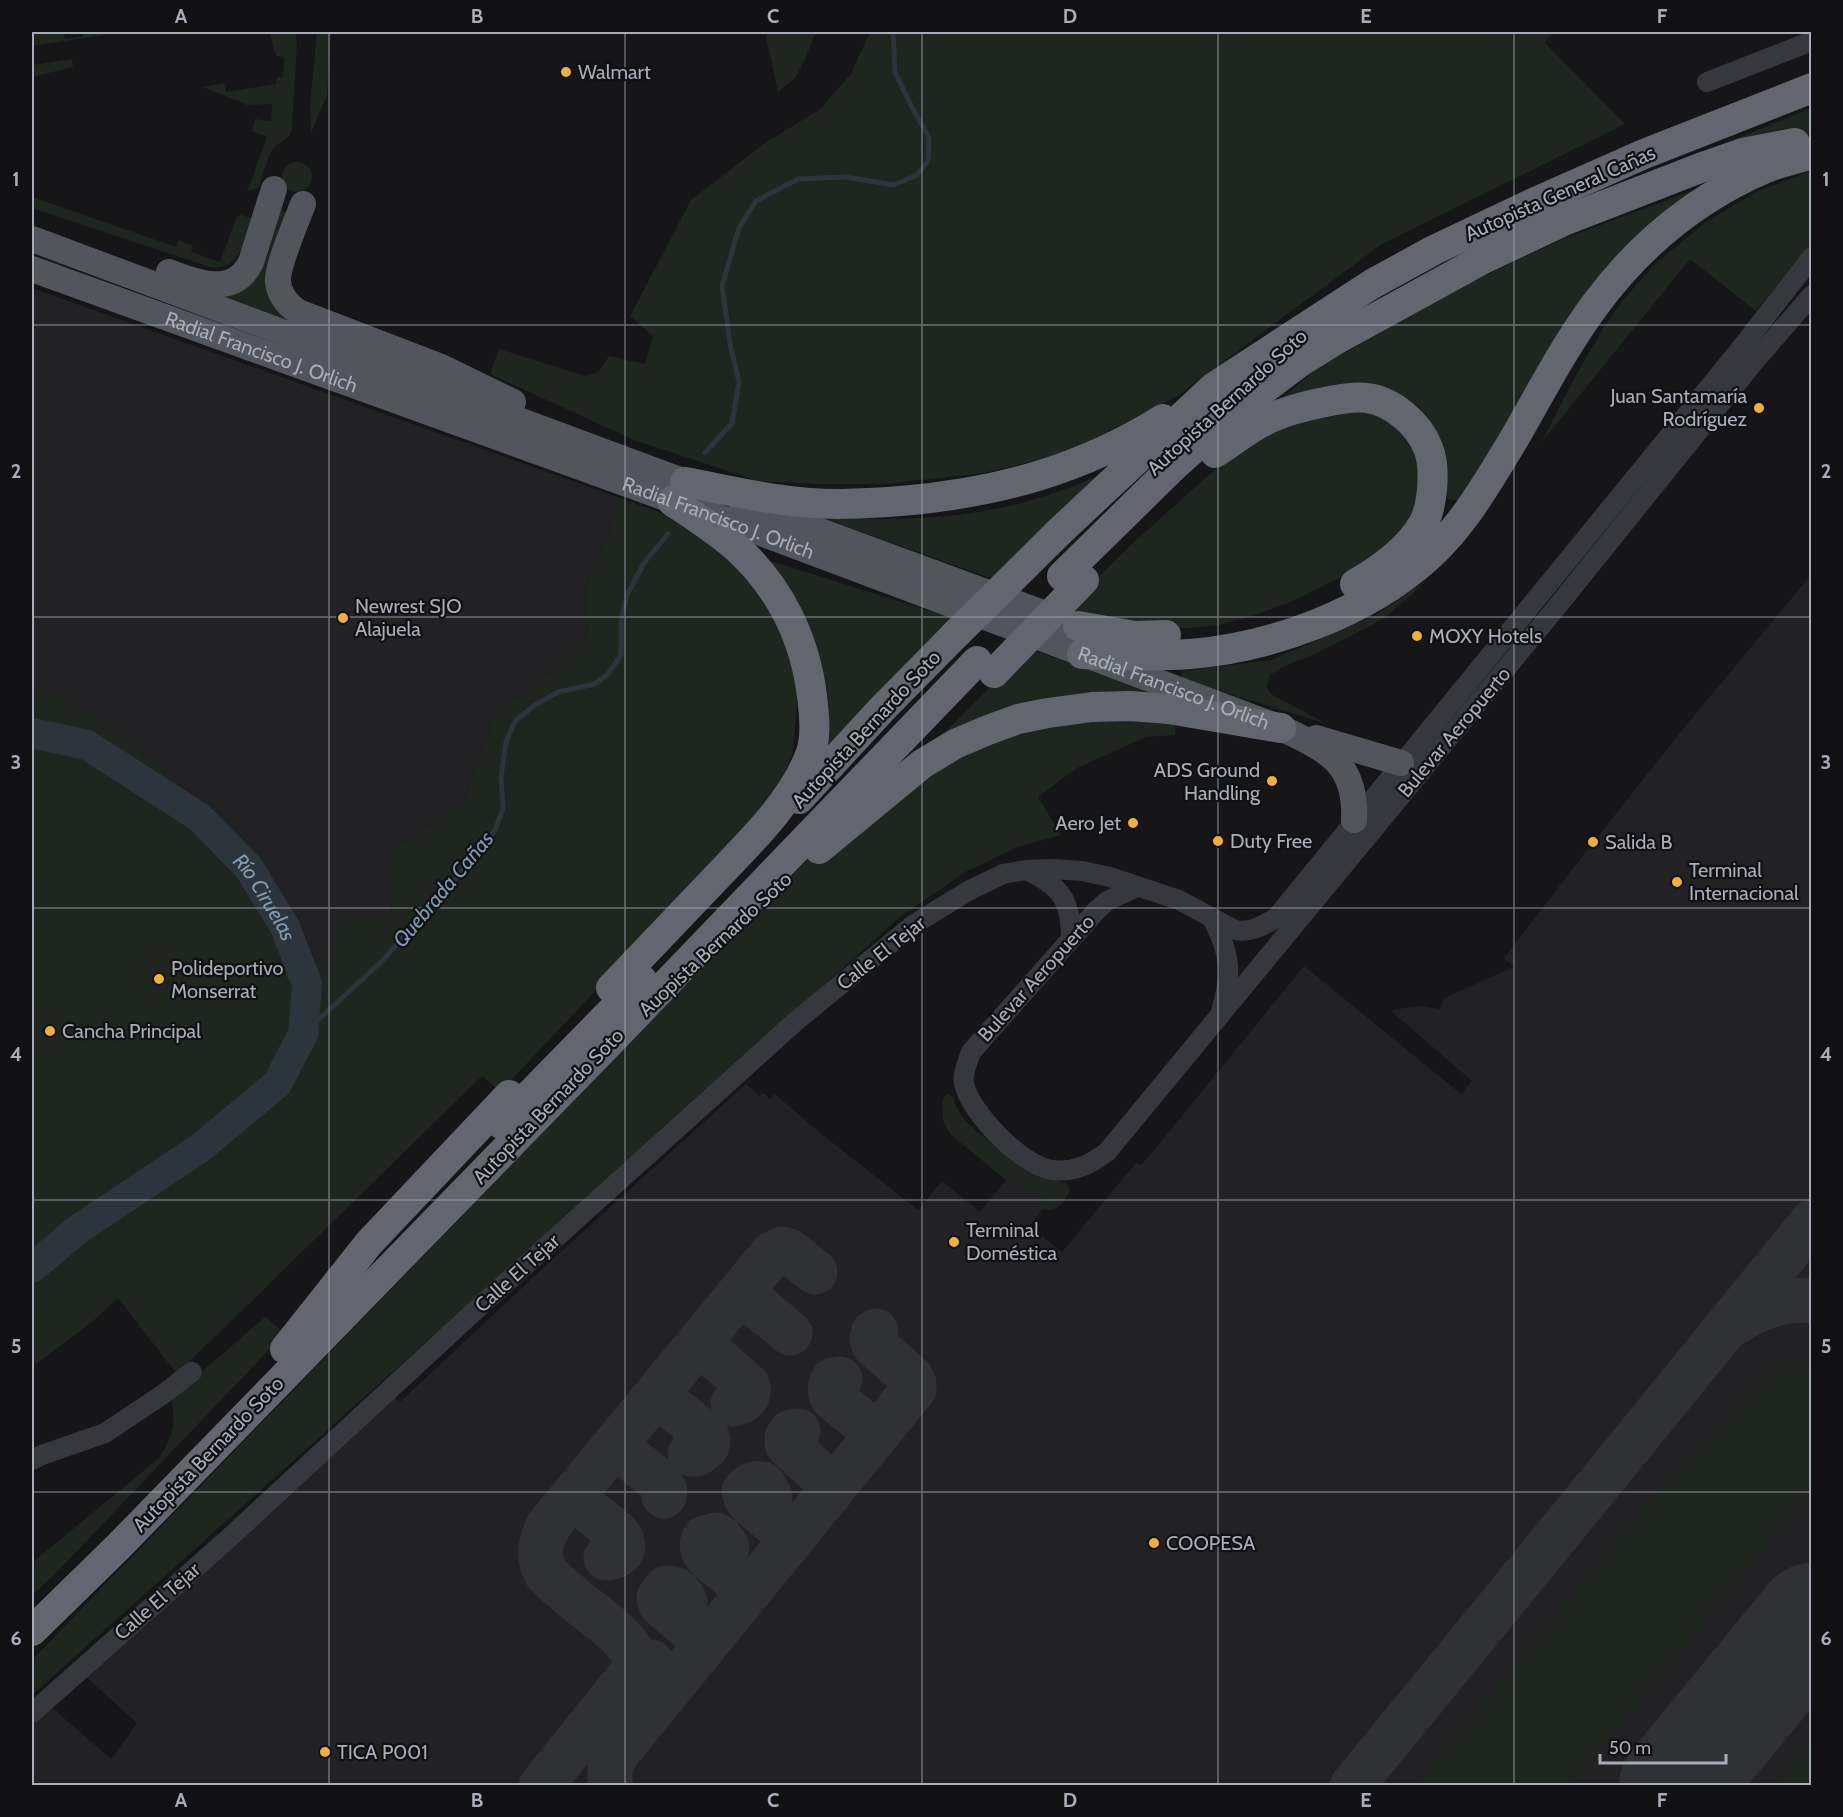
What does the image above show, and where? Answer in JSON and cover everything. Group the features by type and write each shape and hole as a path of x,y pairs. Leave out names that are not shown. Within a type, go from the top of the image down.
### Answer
{"highway":[{"name":"Autopista General Cañas","path":"1244,404 1300,362 1328,329 1372,284 1434,250 1531,204 1644,154 1812,88"},
{"name":"Autopista General Cañas","path":"1280,390 1328,329 1566,220 1743,153 1783,144 1812,141"},
{"path":"1080,640 1190,654 1249,645 1299,632 1340,615 1404,576 1427,558 1461,521 1489,480 1594,306 1643,249 1683,214 1721,190 1768,168 1812,154"},
{"name":"Autopista Bernardo Soto","path":"812,855 973,656 1059,532 1214,387 1328,329"},
{"name":"Autopista Bernardo Soto","path":"1064,575 1155,465 1328,329"},
{"path":"678,491 804,502 870,503 947,497 1050,473 1083,460 1121,443 1214,387"},
{"name":"Autopista Bernardo Soto","path":"32,1631 119,1546 767,858 973,656 1064,575 1215,453 1280,390"},
{"path":"1080,640 1187,635 1244,628 1310,607 1371,575 1404,548 1424,522 1431,496 1432,467 1428,448 1418,430 1395,410 1381,402 1367,398 1349,398 1288,411 1258,424 1215,453"},
{"name":"Autopista Bernardo Soto","path":"1064,575 1175,465 1244,404"},
{"path":"285,1349 369,1243 758,834 787,798 811,752 814,714 811,688 799,639 788,614 772,588 745,556 721,536 678,491"},
{"path":"812,855 922,764 956,744 1018,719 1092,707 1130,706 1169,709 1281,728"},
{"name":"Auopista Bernardo Soto","path":"610,1026 812,855"},
{"name":"Autopista Bernardo Soto","path":"32,1608 285,1349 610,1026"}],"main road":[{"path":"32,224 58,230 181,277 212,285 224,284 238,280 246,272 274,189"},
{"path":"303,204 278,276 281,293 285,302 291,307 298,312 441,367 648,467"},
{"name":"Radial Francisco J. Orlich","path":"32,239 648,467 678,491"},
{"name":"Radial Francisco J. Orlich","path":"32,269 678,491 1080,640 1281,728 1330,754 1342,766 1353,791 1354,820"},
{"path":"1281,728 1401,764"}],"street":[{"path":"1707,82 1812,41"},
{"name":"Bulevar Aeropuerto","path":"1812,257 1634,481 1276,918 1245,932 1234,930 1179,900 1137,887 1107,902 1096,911 971,1052 963,1080 967,1097 979,1114 1013,1149 1039,1166 1052,1170 1080,1168 1093,1163 1107,1152 1560,603 1753,363 1812,295"},
{"path":"1026,870 1046,879 1062,895 1071,916 1071,939"},
{"name":"Calle El Tejar","path":"32,1713 237,1530 795,1022 914,925 968,891 1003,874 1026,870 1082,871 1110,877 1137,887"},
{"path":"1212,918 1224,940 1229,966 1227,991 1219,1016"},
{"path":"32,1460 105,1433 162,1395 192,1371"}],"shaded area":[{"path":"32,32 64,32 65,39 83,37 83,32 123,32 32,46"},
{"path":"269,32 295,32 297,40 292,129 286,140 271,152 259,187 247,192 267,137 252,131 255,119 271,121 272,104 247,105 203,87 224,83 226,92 276,84 277,77 283,77 284,57 276,56"},
{"path":"317,32 331,32 327,95 311,133 310,104"},
{"path":"765,32 816,32 796,77 778,92"},
{"path":"870,32 1556,32 1544,42 1625,124 1382,244 1177,396 1066,453 984,473 886,484 758,481 634,440 490,374 499,349 585,376 597,372 609,356 645,364 653,336 630,316 691,200 761,146 820,109 851,74"},
{"path":"72,59 73,67 32,77 32,65"},
{"path":"1811,108 1811,133 1661,170"},
{"path":"297,162 303,163 311,171 311,183 303,191 297,192 291,191 283,183 282,177 283,171 291,163"},
{"path":"1811,171 1811,243 1756,311 1690,259 1541,443 1603,329 1622,301 1656,263 1706,222 1756,192"},
{"path":"1694,190 1459,501 1448,499 1403,400 1267,411 1315,370 1456,289 1563,239"},
{"path":"32,197 176,247 179,240 193,246 191,252 220,262 237,216 242,215 253,219 244,244 235,258 230,264 213,268 32,208"},
{"path":"279,210 293,215 290,321 207,292 222,291"},
{"path":"32,288 620,498 605,543 586,587 588,637 555,670 496,711 464,801 389,853 392,918 324,973 245,841 32,701"},
{"path":"1331,412 1378,412 1403,430 1419,462 1419,500 1406,527 1386,547 1353,571 1291,602 1219,625 1160,628 1064,611 1132,544 1249,439"},
{"path":"1106,472 993,579 820,517 895,519 966,514 1036,499"},
{"path":"620,498 683,521 758,584 782,630 798,691 793,753 774,796 726,852 500,1092 482,1076 177,1374 118,1298 92,1322 32,1367 32,688 51,690 109,724 245,841 324,973 345,917 392,918 389,853 464,801 496,711 555,670 588,637 586,587 605,543"},
{"path":"771,561 955,619 822,755 795,600"},
{"path":"1811,575 1811,1785 32,1786 32,1720 49,1705 111,1759 137,1723 85,1676 393,1396 400,1402 746,1084 760,1096 763,1093 770,1099 775,1094 918,1210 942,1181 980,1212 1011,1174 1047,1204 1029,1226 1062,1252 1136,1163 1141,1165 1160,1143 1304,966 1461,1094 1472,1081 1391,1011 1420,1006 1440,1009 1444,998 1514,967 1504,958 1683,729"},
{"path":"1430,578 1385,618 1317,653 1282,667 1269,676 1267,687 1271,694 1327,724 1181,679 1183,671 1271,660 1376,615"},
{"path":"1029,649 1148,690 1203,706 938,739"},
{"path":"1175,717 1175,735 1146,737 1077,768 1038,797 1061,835 1018,847 967,871 901,916 32,1695 32,1660 834,832 944,756 1063,720"},
{"path":"949,1094 954,1098 956,1107 965,1121 1018,1166 1038,1177 1066,1183 1070,1190 1060,1206 1048,1210 1042,1209 1046,1203 1011,1175 1006,1180 950,1134 943,1120 942,1103 944,1096"},
{"path":"265,1317 285,1333 55,1574 32,1595 33,1562 159,1458 172,1430 172,1398"},
{"path":"1799,1361 1811,1373 1811,1490 1571,1785 1415,1785 1657,1491 1780,1363"},
{"path":"1811,1742 1811,1785 1776,1785"}],"waterway":[{"name":"Quebrada Cañas","path":"705,453 732,423 739,382 730,344 722,286 739,228 756,201 798,179 845,177 894,185 917,175 928,161 929,138 895,72 893,32"},
{"name":"Quebrada Cañas","path":"303,1034 382,961 482,849 496,828 503,808 501,777 506,742 515,721 535,705 558,692 595,684 608,674 621,655 621,620 627,595 644,563 668,534"},
{"name":"Río Ciruelas","path":"32,733 87,745 199,817 249,868 285,927 307,984 303,1034 277,1084 200,1148 77,1230 32,1268"}],"taxiway":[{"path":"1352,1786 1812,1222"},
{"path":"633,1733 641,1701 641,1676 635,1656 606,1623 546,1573 541,1555 541,1544 545,1532 772,1254 782,1249 789,1251 815,1272"},
{"path":"735,1299 742,1297 749,1299 790,1333"},
{"path":"1733,1324 1770,1305 1801,1300 1812,1301"},
{"path":"610,1786 610,1767 618,1752 914,1389 911,1377 874,1345 872,1339 876,1331"},
{"path":"693,1351 702,1350 711,1353 748,1386 745,1398 733,1404"},
{"path":"840,1379 832,1382 830,1389 832,1396 870,1428 871,1441"},
{"path":"649,1404 662,1400 706,1434 707,1446 697,1454 690,1454"},
{"path":"798,1431 791,1432 787,1437 787,1444 825,1479 830,1493"},
{"path":"609,1453 623,1452 659,1481 665,1491 664,1496"},
{"path":"770,1497 763,1484 752,1484 744,1491 750,1503 784,1532 786,1547"},
{"path":"566,1505 575,1503 582,1505 617,1533 622,1542 622,1550 616,1556 606,1558"},
{"path":"727,1547 716,1535 704,1538 702,1547 706,1555 737,1582 741,1591 741,1601"},
{"path":"685,1602 680,1593 673,1588 666,1588 659,1597 660,1603 699,1637 702,1644 701,1650"},
{"path":"1802,1630 1812,1622"},
{"path":"541,1786 635,1669 651,1662"}],"runway":[{"path":"1675,1786 1812,1619"}],"place":[{"name":"Walmart","path":"566,72"},
{"name":"Juan Santamaría Rodríguez","path":"1759,408"},
{"name":"Newrest SJO Alajuela","path":"343,618"},
{"name":"MOXY Hotels","path":"1417,636"},
{"name":"ADS Ground Handling","path":"1272,781"},
{"name":"Aero Jet","path":"1133,823"},
{"name":"Duty Free","path":"1218,841"},
{"name":"Salida B","path":"1593,842"},
{"name":"Terminal Internacional","path":"1677,882"},
{"name":"Polideportivo Monserrat","path":"159,979"},
{"name":"Cancha Principal","path":"50,1031"},
{"name":"Terminal Doméstica","path":"954,1242"},
{"name":"COOPESA","path":"1154,1543"},
{"name":"TICA P001","path":"325,1752"}]}
